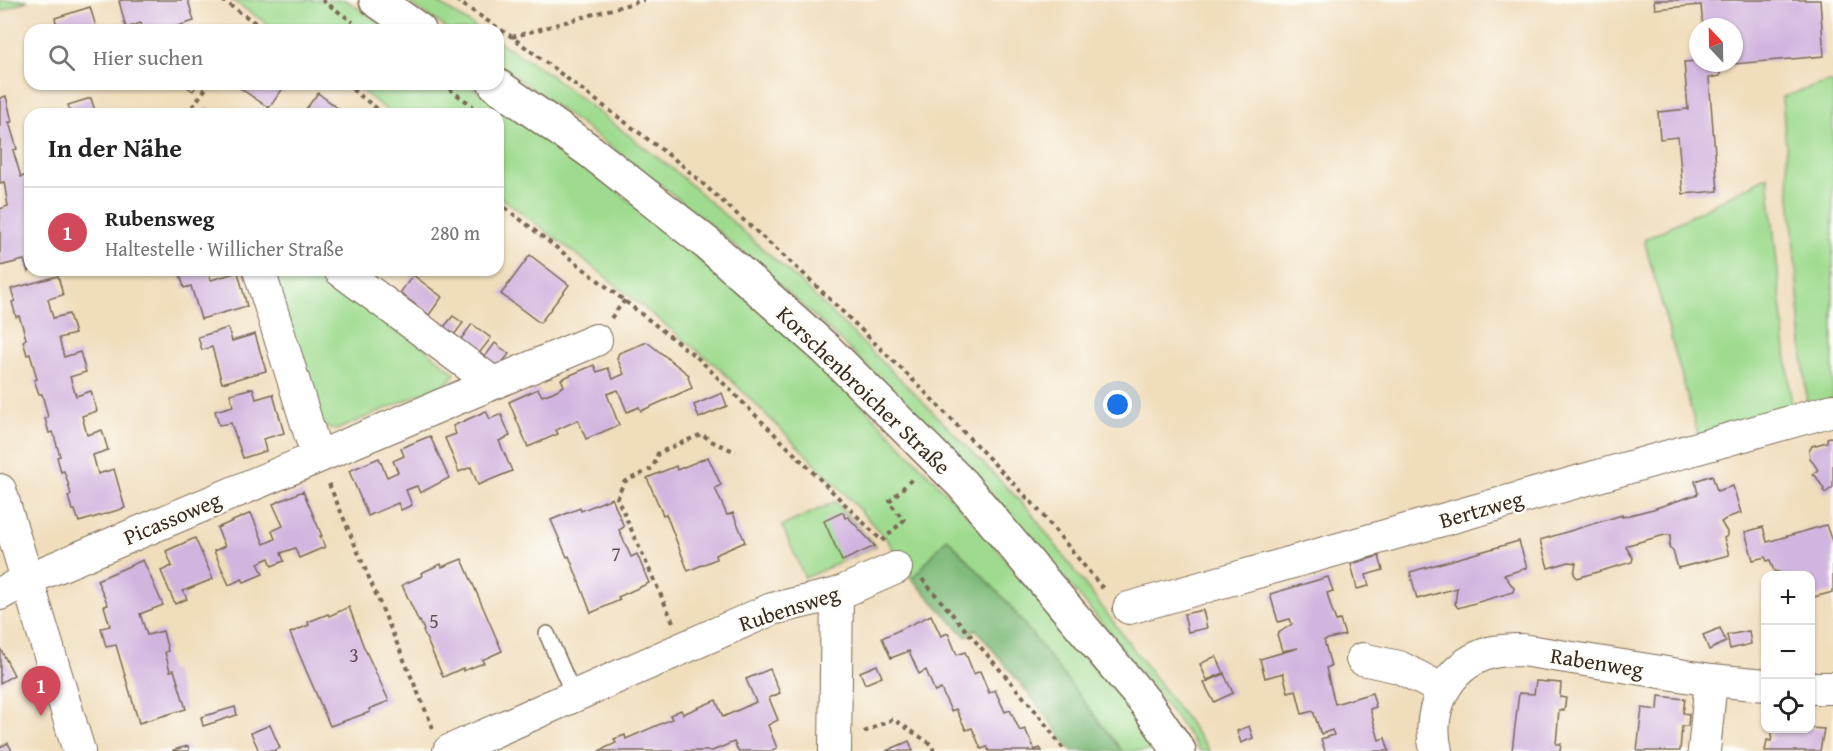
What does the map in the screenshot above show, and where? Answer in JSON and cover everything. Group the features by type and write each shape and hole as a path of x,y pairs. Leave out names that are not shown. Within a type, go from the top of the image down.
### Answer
{"main road":[{"path":"366,12 401,24"},
{"name":"Korschenbroicher Straße","path":"486,96 590,151 700,238 826,349 962,484 1146,703 1179,751"}],"street":[{"path":"261,276 317,456"},
{"path":"348,276 493,383"},
{"name":"Picassoweg","path":"13,587 317,456 596,340"},
{"name":"Bertzweg","path":"1129,608 1833,410"},
{"path":"0,490 13,587 79,751"},
{"name":"Rubensweg","path":"441,740 574,696 772,609 837,594 896,568"},
{"path":"835,747 837,594"},
{"name":"Rabenweg","path":"1443,690 1452,677 1471,661 1491,652 1506,650 1522,650 1711,680 1761,685"},
{"path":"1362,659 1399,667 1443,690 1433,722 1436,751"},
{"path":"1704,751 1711,680"},
{"path":"1815,688 1833,688"}],"lane":[{"path":"547,634 574,696"}],"path":[{"path":"222,0 257,24"},
{"path":"322,0 366,12"},
{"path":"512,37 644,0"},
{"path":"191,108 204,90"},
{"path":"353,90 376,108"},
{"path":"464,90 486,96"},
{"path":"504,207 699,359 882,541 896,568 913,568 1038,714 1065,751"},
{"path":"685,648 618,498 624,482 653,468 658,453 702,434 711,441 736,452"},
{"path":"317,456 441,740"},
{"path":"882,541 904,520 889,502 914,478 905,470"},
{"path":"835,747 894,719 931,744 934,751"}],"green space":[{"path":"0,0 28,0 0,12"},
{"path":"232,0 346,0 380,24 267,24"},
{"path":"406,0 434,0 471,24 440,24"},
{"path":"504,45 546,72 675,171 798,280 915,394 1029,510 1210,751 1200,751 1172,712 1039,548 952,452 860,359 700,216 504,68"},
{"path":"1833,82 1833,398 1807,405 1782,97"},
{"path":"361,90 476,90 501,108 384,108"},
{"path":"504,110 623,196 756,306 873,416 979,527 1116,693 1158,751 1122,751 1006,601 947,538 912,579 888,541 830,478 719,368 597,270 504,200"},
{"path":"1768,176 1792,409 1698,435 1644,240"},
{"path":"277,276 336,276 455,373 447,383 336,430 318,424 274,284"},
{"path":"835,502 876,546 805,578 782,526"},
{"path":"947,538 1006,601 1122,751 1072,751 976,629 966,637 912,579"}],"building":[{"path":"188,0 194,21 184,24 125,24 119,1"},
{"path":"1654,0 1820,0 1824,56 1743,63 1743,18 1702,18 1701,5 1655,9"},
{"path":"90,7 95,24 56,24 55,18"},
{"path":"1684,62 1689,62 1689,72 1720,72 1720,76 1709,78 1718,191 1683,194 1678,137 1660,139 1658,112 1688,109"},
{"path":"243,90 282,90 269,108"},
{"path":"318,93 337,108 307,108"},
{"path":"6,96 12,122 9,122 17,149 13,150 21,177 24,176 24,260 0,266 0,209 8,206 4,182 0,183 0,98"},
{"path":"91,98 94,108 69,108 68,105"},
{"path":"530,255 569,285 540,323 501,294"},
{"path":"58,276 63,295 48,299 53,318 69,314 75,334 59,338 64,357 80,352 86,372 70,377 76,396 91,391 97,411 82,416 87,435 102,430 108,450 93,455 98,474 114,469 125,508 79,522 75,510 72,510 68,496 71,495 68,483 64,471 61,472 57,457 60,456 53,432 49,433 45,418 48,417 42,394 39,394 34,380 37,379 30,354 27,355 23,341 26,339 23,328 19,316 16,317 12,302 15,301 11,289"},
{"path":"181,276 210,276 211,280 224,276 239,276 247,306 201,319 191,286 184,288"},
{"path":"414,276 442,297 429,315 400,293"},
{"path":"453,316 463,323 454,335 444,327"},
{"path":"472,324 491,338 477,356 458,343"},
{"path":"228,328 232,341 255,334 266,371 222,383 212,347 202,350 198,337"},
{"path":"647,342 689,375 692,388 641,411 639,407 627,412 618,390 607,394 619,425 586,439 578,420 556,430 558,434 528,447 509,402 538,389 542,396 553,392 564,386 561,379 594,365 597,372 608,368 613,379 624,374 617,358 619,353"},
{"path":"495,343 509,354 498,368 484,358"},
{"path":"253,388 256,399 273,394 284,433 263,439 266,451 243,458 231,423 219,425 215,411 233,406 230,394"},
{"path":"722,393 727,406 699,418 694,405"},
{"path":"486,411 490,419 501,414 510,436 499,441 512,471 478,485 471,467 459,472 445,438 456,434 453,426"},
{"path":"430,436 449,478 420,493 417,486 406,490 412,505 401,510 398,503 368,516 349,471 379,458 387,477 398,472 393,461 404,456 401,448"},
{"path":"1827,438 1833,438 1833,487 1825,493 1815,475 1812,474 1818,470 1810,458 1809,451 1812,446 1827,442"},
{"path":"708,457 721,485 715,488 727,515 733,513 745,542 715,555 716,559 688,571 666,514 663,515 647,478 676,466 677,470"},
{"path":"1712,475 1717,491 1733,486 1741,513 1721,522 1727,532 1724,538 1729,555 1678,568 1673,551 1669,548 1671,535 1665,535 1628,545 1626,547 1633,558 1632,562 1577,578 1574,574 1576,563 1569,562 1548,568 1540,540 1622,515 1622,517 1653,509 1698,494 1695,481"},
{"path":"303,491 325,547 299,558 295,548 281,553 284,561 272,566 269,558 258,563 263,574 229,585 214,551 225,546 217,528 251,513 264,544 275,539 272,531 283,526 273,504"},
{"path":"612,498 624,527 619,530 631,557 637,554 649,583 618,597 620,600 591,613 569,556 567,557 551,520"},
{"path":"843,512 845,518 848,517 875,546 842,561 824,521"},
{"path":"1826,525 1833,544 1833,592 1815,597 1815,571 1774,571 1770,560 1767,561 1765,557 1753,560 1745,532 1763,527 1767,542"},
{"path":"195,538 213,579 183,591 187,599 175,604 161,571 172,566 166,551"},
{"path":"1519,541 1527,568 1504,575 1514,588 1513,592 1458,608 1455,604 1457,588 1417,599 1410,572"},
{"path":"1379,556 1383,570 1366,575 1369,586 1357,589 1351,564"},
{"path":"462,559 502,651 482,660 484,663 463,671 463,668 443,677 402,585 441,564 442,567"},
{"path":"143,560 163,605 140,614 147,635 163,631 170,671 174,670 186,709 139,723 116,645 106,647 101,628 110,626 104,606 108,605 97,580"},
{"path":"1328,577 1333,591 1327,593 1331,607 1336,621 1340,620 1345,635 1324,640 1331,666 1326,668 1335,704 1372,693 1376,707 1370,709 1379,740 1385,738 1389,751 1325,751 1321,739 1334,735 1332,730 1321,734 1313,711 1302,714 1296,690 1288,692 1283,673 1265,678 1260,659 1298,648 1282,651 1277,634 1292,624 1290,619 1278,622 1270,594"},
{"path":"349,607 363,645 389,701 369,709 370,712 330,726 290,633 309,625 308,622"},
{"path":"1203,610 1207,628 1188,632 1184,614"},
{"path":"931,615 941,636 948,633 957,655 965,652 974,674 980,671 989,693 995,690 1005,712 1010,710 1020,731 1025,729 1035,750 1040,748 1042,751 989,751 987,747 981,749 972,728 966,730 956,709 951,711 941,689 935,692 926,670 919,674 909,651 891,658 882,638"},
{"path":"1720,628 1726,642 1709,650 1703,635"},
{"path":"1749,631 1751,644 1730,649 1727,635"},
{"path":"0,648 14,675 0,683"},
{"path":"1216,656 1224,673 1207,680 1200,664"},
{"path":"877,665 882,677 865,684 860,672"},
{"path":"770,669 780,693 769,698 778,720 768,725 777,748 770,751 738,751 734,742 712,751 599,751 616,743 614,739 625,735 626,739 672,719 670,715 681,710 683,714 716,700 723,717 756,702 746,679"},
{"path":"1224,674 1233,693 1214,702 1204,683"},
{"path":"1536,681 1561,683 1560,697 1566,698 1564,711 1559,710 1556,744 1561,744 1560,751 1512,751 1519,693 1534,694"},
{"path":"1659,696 1685,699 1683,713 1689,714 1688,726 1682,726 1680,751 1637,751 1642,708 1658,710"},
{"path":"235,707 237,715 203,726 201,717"},
{"path":"270,725 280,748 273,751 259,751 251,733"},
{"path":"1249,726 1253,738 1241,743 1237,731"},
{"path":"1815,728 1824,729 1820,751 1765,751 1767,740 1771,741 1772,733 1815,733"},
{"path":"909,741 913,751 886,751"},
{"path":"8,743 12,751 0,751 0,747"},
{"path":"188,746 189,751 173,751 173,750"}],"place":[{"name":"Rubensweg","path":"41,716"}]}
